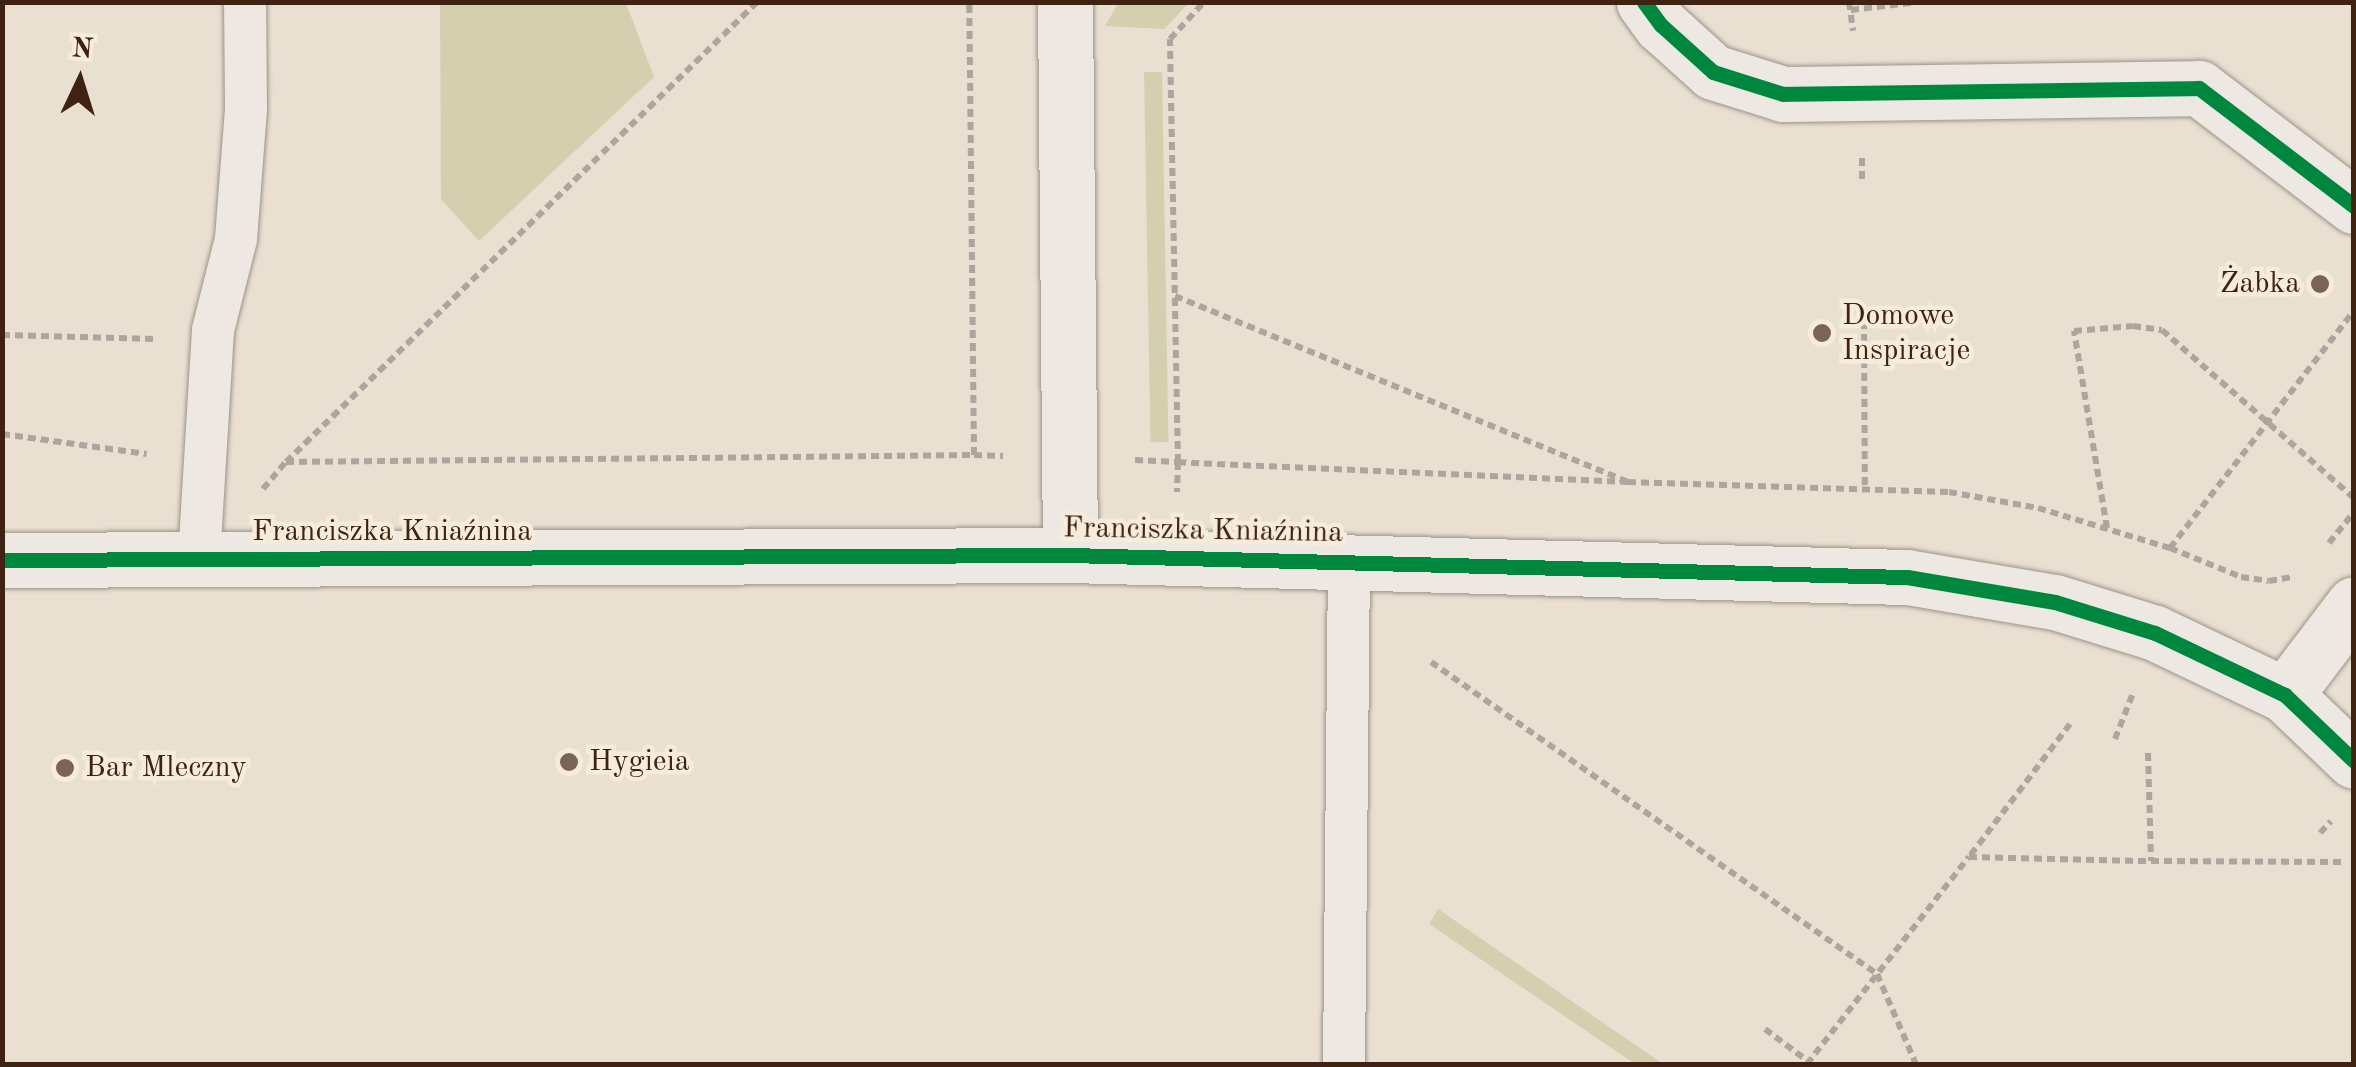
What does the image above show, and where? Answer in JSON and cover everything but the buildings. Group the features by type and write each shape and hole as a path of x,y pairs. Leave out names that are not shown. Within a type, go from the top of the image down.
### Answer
{"street":[{"path":"1065,2 1070,555"},
{"path":"1644,2 1661,26 1713,72 1783,94 2199,88 2354,206"},
{"name":"Franciszka Kniaźnina","path":"2,560 1070,555 1908,578 2055,602 2155,633 2285,694 2354,761"},
{"path":"2285,694 2354,604"}],"lane":[{"path":"198,560 212,349 236,238 246,109 245,2"},
{"path":"1344,1064 1349,562"}],"path":[{"path":"2,434 201,481 254,500 286,462 757,2"},
{"path":"286,462 974,455 970,2"},
{"path":"1204,2 1170,39 1178,462 1949,492 2038,508 2107,528 2241,577 2269,581 2300,572"},
{"path":"1850,10 1919,2"},
{"path":"1175,296 1628,482"},
{"path":"2170,548 2354,310"},
{"path":"1864,321 1864,488"},
{"path":"2107,528 2074,331 2133,326 2162,330 2354,498"},
{"path":"2,335 146,337 212,349"},
{"path":"2324,548 2354,512"},
{"path":"1431,662 1877,974 1916,1064"},
{"path":"2115,739 2135,688"},
{"path":"1765,1030 1808,1063 2070,724"},
{"path":"2148,753 2151,861"},
{"path":"2320,833 2331,821"},
{"path":"1969,858 2342,862"}],"shaded area":[{"path":"1119,2 1189,3 1164,29 1105,26"},
{"path":"440,3 626,3 654,77 479,241 441,199"},
{"path":"1144,72 1162,72 1168,442 1150,442"},
{"path":"1438,909 1663,1064 1635,1064 1429,924"}],"cycle path":[{"path":"1644,2 1661,25 1713,72 1783,94 2199,88 2354,206"},
{"path":"2,560 1070,555 1907,577 2055,602 2155,633 2285,695 2354,761"}],"place":[{"name":"Żabka","path":"2320,284"},
{"name":"Domowe Inspiracje","path":"1822,333"},
{"name":"Hygieia","path":"569,762"},
{"name":"Bar Mleczny","path":"65,768"}]}
